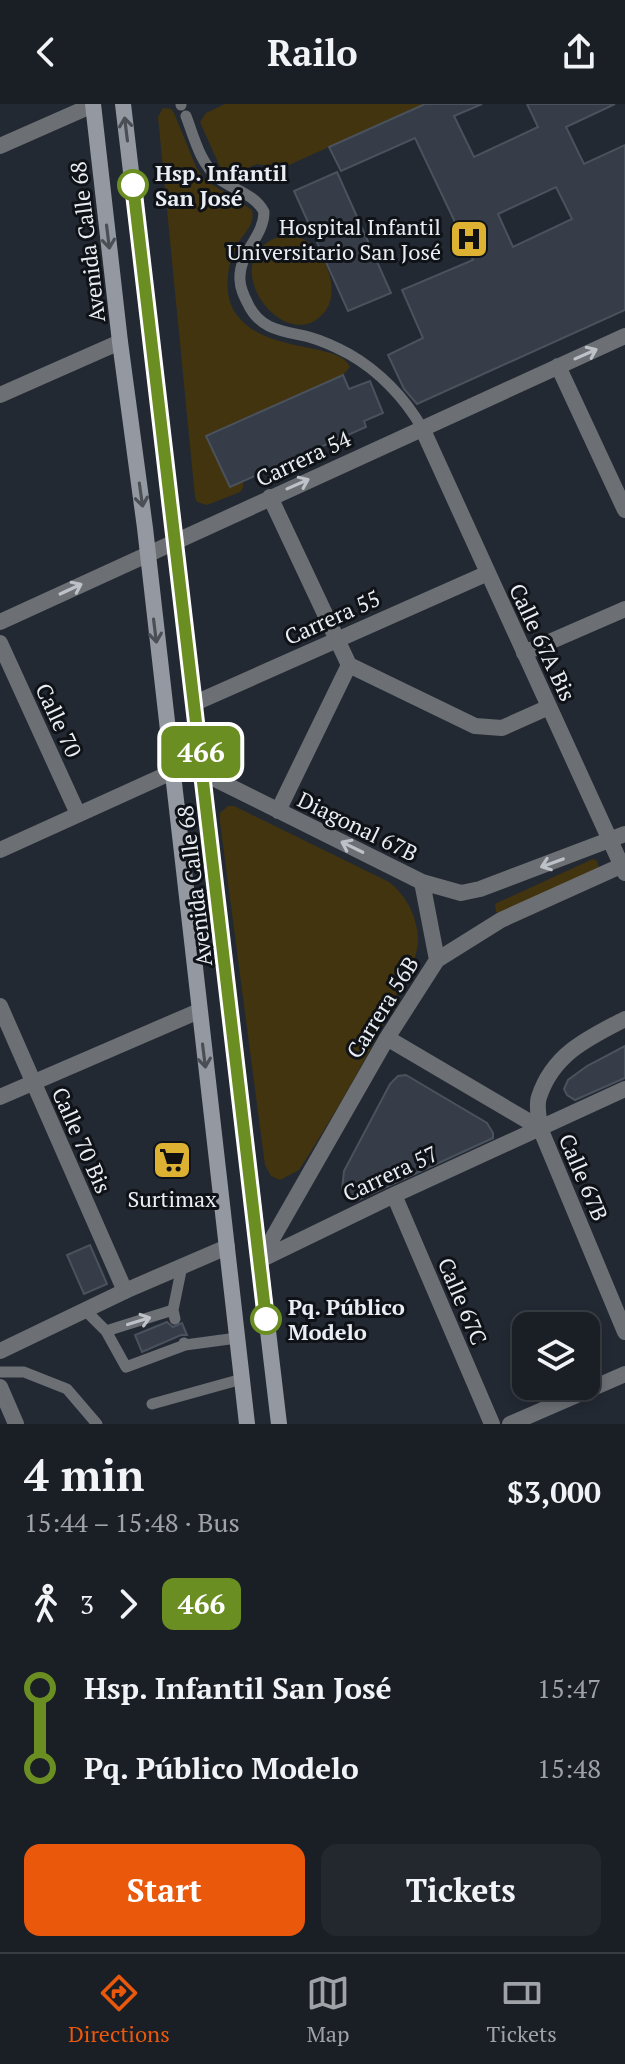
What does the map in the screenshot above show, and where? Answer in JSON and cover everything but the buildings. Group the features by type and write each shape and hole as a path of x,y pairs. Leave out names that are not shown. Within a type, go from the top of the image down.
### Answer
{"main road":[{"name":"Avenida Calle 68","path":"123,104 279,1424"},
{"name":"Avenida Calle 68","path":"93,105 247,1424"}],"street":[{"path":"0,146 93,105"},
{"name":"Carrera 54","path":"0,622 625,336"},
{"path":"0,395 120,342"},
{"path":"558,366 625,510"},
{"name":"Calle 67A Bis","path":"422,428 549,707 618,838 624,868"},
{"path":"270,497 349,665 475,726 502,728 549,707"},
{"name":"Carrera 55","path":"195,703 488,573"},
{"path":"524,653 625,609"},
{"name":"Calle 70","path":"0,643 78,814"},
{"path":"278,811 349,665"},
{"path":"0,850 172,772"},
{"name":"Diagonal 67B","path":"203,773 422,882 437,960"},
{"path":"422,882 461,893 480,889 618,838"},
{"name":"Carrera 56B","path":"260,1260 387,1038 437,960 501,920 624,868"},
{"name":"Calle 70 Bis","path":"0,1006 125,1291"},
{"path":"0,1097 199,1011"},
{"path":"540,1128 538,1099 554,1069 579,1043 625,1019"},
{"path":"387,1038 540,1128"},
{"name":"Carrera 57","path":"260,1260 625,1089"},
{"name":"Calle 67B","path":"540,1128 625,1332"},
{"name":"Calle 67C","path":"394,1195 492,1424"},
{"path":"0,1351 125,1291 227,1247"},
{"path":"510,1424 625,1374"},
{"path":"0,1387 16,1424"}],"lane":[{"path":"183,108 200,154 211,171 255,200 264,212 261,227 242,261 240,278 241,289 253,315 281,333 321,341 358,360 386,381 422,428"},
{"path":"106,1331 174,1314 182,1266"},
{"path":"85,1310 106,1331 126,1367 184,1344 237,1338"},
{"path":"0,1372 24,1372 67,1389 97,1424"},
{"path":"152,1404 242,1379"}],"shaded area":[{"path":"225,104 425,104 280,169 257,164 231,175 221,169 200,122 206,113"},
{"path":"163,108 171,109 174,113 196,167 205,180 252,210 251,224 238,243 229,269 229,297 236,314 249,327 265,336 332,354 350,367 343,375 207,436 230,487 243,482 243,488 207,505 197,502 195,497 158,117"},
{"path":"281,236 299,238 313,246 329,272 330,302 326,310 310,323 293,324 276,316 262,302 254,283 252,265 261,248"},
{"path":"228,806 234,806 389,882 410,908 416,924 418,941 411,968 376,1038 299,1170 280,1180 271,1176 265,1165 220,822 220,813"},
{"path":"593,859 599,868 500,913 496,912 495,904"}],"bus line":[{"name":"466","path":"133,185 266,1319"}],"place":[{"name":"Hsp. Infantil San José","path":"133,185"},
{"name":"Hospital Infantil Universitario San José","path":"469,239"},
{"name":"Surtimax","path":"172,1160"},
{"name":"Pq. Público Modelo","path":"266,1319"}]}
